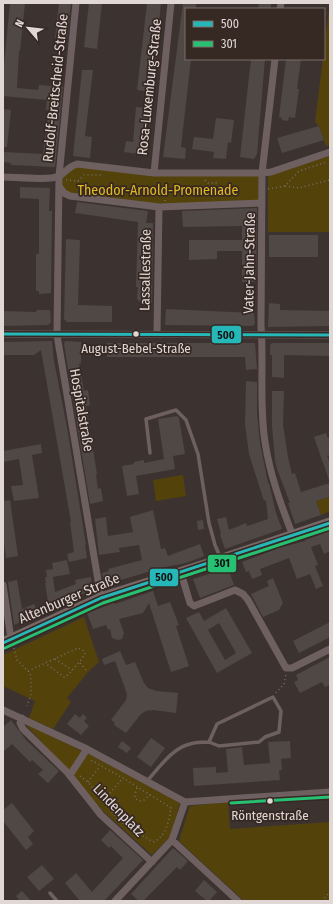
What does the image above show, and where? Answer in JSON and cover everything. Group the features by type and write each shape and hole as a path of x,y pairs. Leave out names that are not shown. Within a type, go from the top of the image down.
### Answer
{"main road":[{"name":"Altenburger Straße","path":"7,641 101,598 221,560 330,523"}],"street":[{"name":"Rudolf-Breitscheid-Straße","path":"59,176 76,3"},
{"name":"Rosa-Luxemburg-Straße","path":"154,173 171,3"},
{"name":"Vater-Jahn-Straße","path":"275,60 262,172 262,404 265,442 274,487 292,536"},
{"path":"3,177 50,178 59,176 70,167 77,164 154,173 271,172 330,152"},
{"name":"Hospitalstraße","path":"59,176 57,335 101,598"},
{"path":"59,186 64,193 70,196 159,207 262,203"},
{"name":"Lassallestraße","path":"157,334 159,207"},
{"path":"3,334 330,335"},
{"path":"181,573 190,603 194,606 235,590 243,594 248,600 286,668 292,668 330,649"},
{"path":"3,585 7,641"},
{"name":"Lindenplatz","path":"3,710 22,718 147,781 184,802"},
{"name":"Lindenplatz","path":"22,718 20,723 23,729 70,774 101,814 152,862"},
{"path":"70,774 86,751"},
{"path":"115,901 172,840 184,802 330,792"},
{"path":"172,840 238,901"}],"lane":[{"path":"150,453 146,419 176,410 186,420 198,454 209,523 221,560"},
{"path":"147,781 170,756 178,749 189,744 209,742 219,746 259,742 265,737 279,732 281,711 273,697 217,724 209,742"},
{"path":"50,893 57,901"}],"path":[{"path":"284,186 299,172 330,160"},
{"path":"78,181 84,175 104,175"},
{"path":"73,180 78,181 83,188 90,189"},
{"path":"262,190 284,186 299,188 330,180"},
{"path":"165,201 166,181"},
{"path":"7,641 17,660 30,673 32,686 27,706"},
{"path":"28,671 45,663 55,659 78,648 85,653 80,662 64,677 45,663"},
{"path":"55,659 73,670"},
{"path":"80,662 88,672"},
{"path":"273,697 284,684 286,668"},
{"path":"70,774 77,774 88,782 102,802 119,821 153,842 159,840 164,833 171,808 151,794 87,758 86,751"},
{"path":"88,782 100,766"},
{"path":"102,802 123,778"},
{"path":"138,787 135,798 139,801 144,800 151,794"},
{"path":"322,901 330,892"}],"green space":[{"path":"329,10 330,145 326,146 319,126 315,122 323,60 325,60 325,42"},
{"name":"Theodor-Arnold-Promenade","path":"330,155 330,232 268,232 268,176"},
{"name":"Theodor-Arnold-Promenade","path":"77,166 260,175 261,201 158,205 71,194 60,186 60,177"},
{"path":"183,475 186,496 156,501 153,480"},
{"path":"330,497 330,511 321,515 316,501"},
{"path":"84,617 99,662 88,672 67,698 71,702 53,729 29,718 35,701 3,686 3,655"},
{"path":"24,723 82,751 69,772"},
{"path":"87,753 180,803 171,836 152,855 104,812 72,776"},
{"path":"228,802 230,829 330,822 330,901 244,901 179,841 190,806"}],"building":[{"path":"10,3 25,3 19,51 17,88 38,90 39,85 63,87 55,167 11,165 11,163 3,162 3,152 43,154 49,110 46,110 47,100 3,96 3,75"},
{"path":"59,3 71,3 67,40 55,38"},
{"path":"89,3 102,3 97,49 84,47"},
{"path":"147,3 161,3 152,92 137,90"},
{"path":"183,3 196,3 196,8 185,8 185,60 191,60 181,147 186,148 185,159 163,157"},
{"path":"259,3 271,3 271,8 258,8"},
{"path":"251,60 265,60 257,154 254,159 240,157"},
{"path":"286,60 301,60 295,118 289,117 288,121 282,120 282,118 279,117"},
{"path":"82,70 93,70 85,136 92,137 90,158 73,156"},
{"path":"136,107 150,108 144,155 124,152 126,141 133,142"},
{"path":"3,109 11,110 7,147 3,147"},
{"path":"216,118 234,120 231,143 228,142 226,159 213,158 214,152 192,149 194,137 213,139"},
{"path":"319,126 324,140 282,153 277,138"},
{"path":"20,187 50,188 49,211 52,211 51,293 39,294 39,291 36,291 36,254 39,254 39,199 20,198"},
{"path":"77,202 148,211 146,223 153,223 152,303 140,302 137,299 138,222 75,213"},
{"path":"257,208 256,282 242,282 242,251 217,251 217,259 189,260 189,240 242,240 242,226 183,227 182,211"},
{"path":"269,235 318,235 318,257 269,257"},
{"path":"66,239 80,240 78,305 112,306 112,322 67,322 64,319"},
{"path":"269,303 280,304 280,310 330,311 330,326 268,327"},
{"path":"166,309 254,313 255,323 253,326 165,325"},
{"path":"37,310 50,310 51,322 48,325 3,326 3,311 36,312"},
{"path":"52,341 54,363 54,361 67,427 87,558 69,562 67,554 74,552 71,522 41,350 34,355 3,355 3,342"},
{"path":"65,341 81,342 81,363 79,364 84,391 88,390 90,405 86,406 98,489 101,488 103,501 90,504 64,344"},
{"path":"107,343 255,343 257,369 246,370 245,357 107,357"},
{"path":"272,343 330,343 330,356 284,355 284,378 272,377 272,355 270,355 270,345"},
{"path":"246,381 257,382 257,413 260,443 268,483 282,529 225,549 220,535 217,519 226,517 229,530 246,523 247,526 268,519 266,500 264,501 249,454 245,424"},
{"path":"272,391 284,391 283,425 288,457 292,474 295,473 301,492 330,483 330,497 316,501 321,515 295,524 288,503 290,503 275,460 272,426"},
{"path":"177,416 179,418 185,454 173,456 175,469 136,476 139,494 127,496 122,466 134,464 134,462 144,460 144,463 164,459 158,419"},
{"path":"326,433 328,438 330,438 330,455 327,456 330,463 329,480 314,437"},
{"path":"41,444 42,453 32,455 39,498 14,501 11,486 23,485 19,459 3,462 3,451"},
{"path":"10,500 18,556 6,558 3,536 3,501"},
{"path":"153,510 161,549 165,548 168,556 200,544 204,556 186,563 165,567 107,584 104,583 102,573 109,571 108,569 142,560 139,545 119,548 120,552 99,555 95,519 106,517 108,536 133,532 130,517"},
{"path":"203,520 204,529 198,530 197,521"},
{"path":"330,531 330,551 324,554 320,544 311,547 318,565 315,566 323,586 316,589 310,574 297,579 289,558 260,569 262,575 252,579 249,571 246,572 242,562"},
{"path":"67,560 70,574 53,577 55,592 76,584 75,580 91,577 92,588 90,591 57,604 58,605 49,609 45,583 45,577 47,577 46,570 53,569 52,563"},
{"path":"228,568 234,585 200,598 193,579"},
{"path":"273,578 283,603 279,610 263,617 251,594 269,586 267,581"},
{"path":"17,580 22,609 34,604 39,614 14,625 8,582"},
{"path":"153,591 158,606 170,602 179,625 176,626 189,666 171,672 149,603 143,613 119,619 124,633 122,639 118,640 112,638 110,629 108,630 106,625 93,629 87,613"},
{"path":"226,608 252,653 217,673 186,618 199,612 204,621","holes":["219,623 236,653 225,660 208,630"]},
{"path":"330,622 330,637 299,653 293,641"},
{"path":"120,651 126,665 135,662 144,683 148,688 156,691 178,693 176,713 153,710 146,711 141,714 126,733 114,725 115,723 111,720 126,700 127,694 115,661 104,665 102,659"},
{"path":"330,657 330,685 325,687 322,682 300,693 294,682 298,680 296,675"},
{"path":"75,714 80,718 83,714 87,718 84,721 89,726 81,735 67,724"},
{"path":"11,720 26,740 59,771 48,783 38,774 43,770 32,760 30,762 12,744 3,752 3,727"},
{"path":"151,738 165,748 151,767 137,757"},
{"path":"122,741 131,748 127,753 118,747"},
{"path":"290,741 291,758 281,759 282,770 279,770 280,780 194,786 193,768 216,767 216,773 228,772 226,749 242,747 244,765 270,763 268,742"},
{"path":"12,803 34,831 28,837 33,844 26,850 3,821 3,810"},
{"path":"110,830 143,860 104,901 80,901 65,883 76,873 92,892 123,858 111,846 109,848 101,840"},
{"path":"173,848 188,861 180,870 177,867 143,901 139,901 131,894"},
{"path":"42,865 54,879 39,891 27,877"},
{"path":"204,880 217,892 209,901 195,891"},
{"path":"22,891 31,901 20,901 16,896"}],"transit line":[{"name":"500","path":"3,334 330,335"},
{"name":"500","path":"3,643 101,598 330,523"},
{"name":"301","path":"5,648 103,603 330,528"},
{"name":"301","path":"231,803 330,797"}],"place":[{"name":"August-Bebel-Straße","path":"136,334"},
{"name":"Röntgenstraße","path":"270,801"}]}
